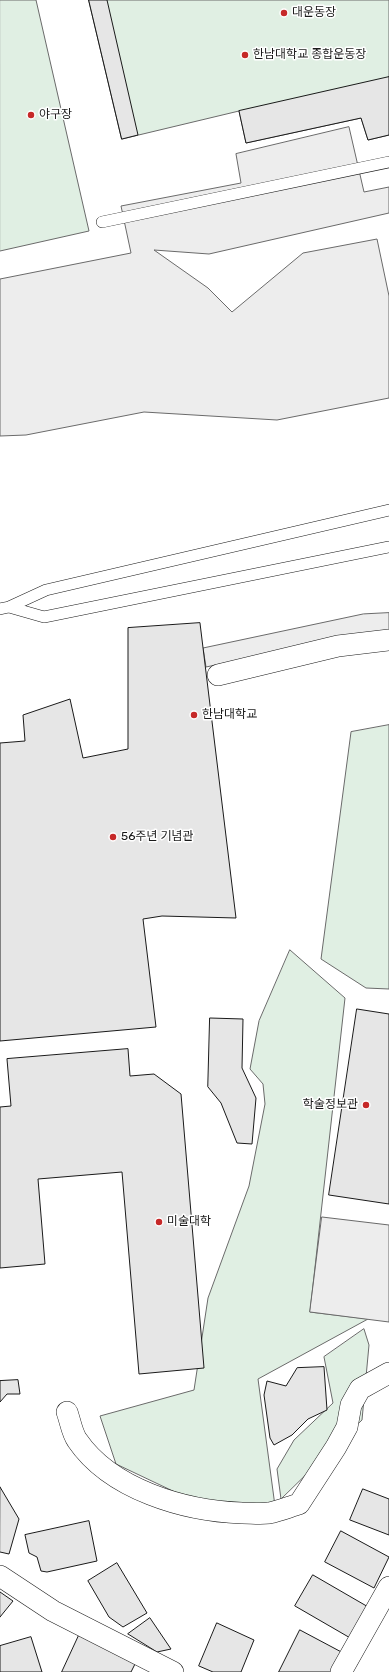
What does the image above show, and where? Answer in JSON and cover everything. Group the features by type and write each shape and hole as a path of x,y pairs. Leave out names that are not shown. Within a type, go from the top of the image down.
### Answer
{"street":[{"path":"218,675 338,646 389,640"},
{"path":"67,1412 76,1440 102,1468 129,1485 176,1503 196,1508 232,1512 268,1513 299,1504 336,1448 346,1427 352,1405 360,1389 389,1373"},
{"path":"0,1576 53,1611 173,1672"},
{"path":"342,1672 389,1587"}],"lane":[{"path":"102,222 389,162"},
{"path":"5,608 46,590 389,510"},
{"path":"5,608 44,617 389,547"}],"green space":[{"name":"야구장","path":"0,0 36,0 89,231 0,251"},
{"name":"한남대학교 종합운동장","path":"89,0 389,0 389,135 368,140 361,118 246,143 239,111 122,139"},
{"path":"389,725 389,989 366,988 321,959 351,732"},
{"path":"290,950 345,998 310,1312 368,1319 258,1379 275,1506 196,1502 116,1464 100,1416 194,1390 208,1298 249,1186 265,1104 263,1084 250,1069 259,1021"},
{"path":"364,1329 369,1345 362,1420 281,1499 277,1469 294,1440 333,1403 324,1357"}],"shaded area":[{"path":"349,127 364,192 389,187 389,213 209,254 154,250 208,288 232,312 303,253 377,239 389,296 389,398 277,420 144,412 26,435 0,436 0,279 131,253 121,206 241,183 236,154"},
{"path":"389,613 389,632 366,633 206,667 203,648 363,614"},
{"path":"322,1217 389,1225 389,1322 310,1312"}],"building":[{"path":"89,0 107,0 138,135 122,139"},
{"path":"389,77 389,135 368,140 361,118 246,143 239,111"},
{"name":"56주년 기념관","path":"200,623 236,918 162,916 143,919 156,1027 0,1041 0,743 25,741 23,715 70,699 83,758 128,749 128,628"},
{"name":"학술정보관","path":"357,1009 389,1014 389,1204 329,1195"},
{"path":"210,1018 243,1019 242,1068 256,1098 252,1144 237,1143 221,1103 208,1087"},
{"name":"미술대학","path":"128,1049 130,1076 154,1074 181,1094 204,1368 139,1374 122,1172 38,1179 45,1264 0,1268 0,1107 11,1106 7,1059"},
{"path":"324,1367 327,1410 308,1419 292,1435 274,1445 270,1438 264,1395 267,1381 286,1386 297,1368"},
{"path":"18,1380 20,1394 7,1394 0,1402 0,1381"},
{"path":"0,1487 19,1519 9,1554 0,1552"},
{"path":"363,1489 389,1499 389,1535 350,1520"},
{"path":"89,1521 97,1561 47,1572 41,1571 37,1557 29,1553 25,1535"},
{"path":"341,1531 389,1557 374,1588 325,1562"},
{"path":"117,1563 147,1613 123,1627 109,1617 88,1581"},
{"path":"313,1575 370,1608 352,1639 295,1606"},
{"path":"0,1592 13,1601 0,1617"},
{"path":"150,1618 171,1649 157,1652 128,1634"},
{"path":"217,1623 254,1640 241,1672 213,1672 199,1666"},
{"path":"300,1630 347,1655 338,1672 279,1672"},
{"path":"81,1631 138,1658 131,1672 62,1672"},
{"path":"31,1637 42,1672 0,1672 0,1646"}],"place":[{"name":"대운동장","path":"284,13"},
{"name":"한남대학교 종합운동장","path":"245,55"},
{"name":"야구장","path":"31,115"},
{"name":"한남대학교","path":"194,715"},
{"name":"56주년 기념관","path":"113,837"},
{"name":"학술정보관","path":"366,1105"},
{"name":"미술대학","path":"159,1222"}]}
